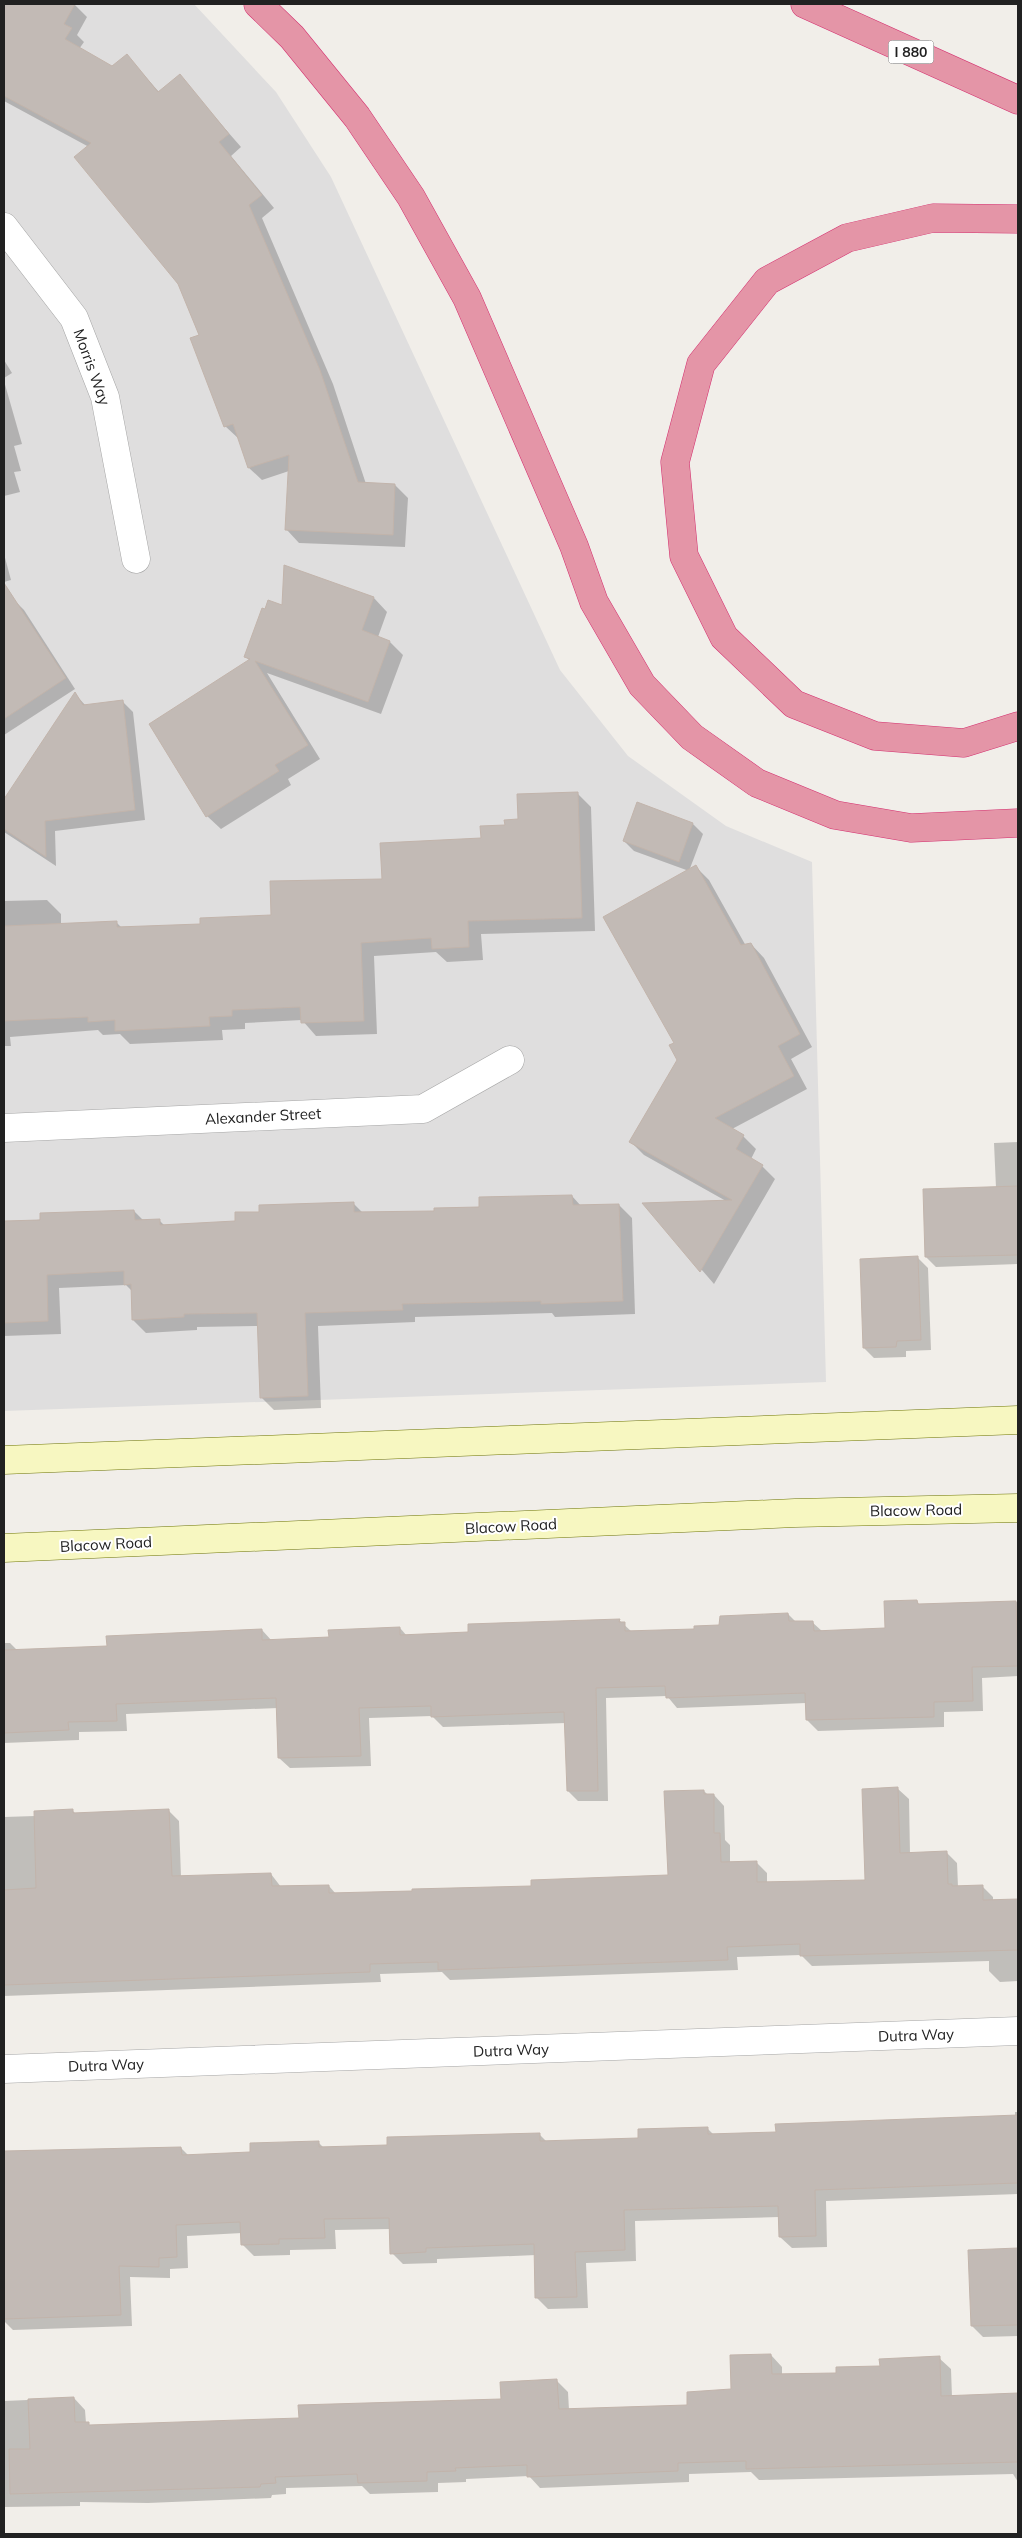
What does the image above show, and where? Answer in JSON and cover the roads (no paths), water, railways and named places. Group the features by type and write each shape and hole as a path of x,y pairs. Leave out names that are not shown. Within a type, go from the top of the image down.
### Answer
{"highway":[{"path":"258,4 292,37 357,117 411,197 468,298 574,546 594,602 642,685 692,737 757,783 835,815 911,828 1018,823"},
{"name":"I 880","path":"805,4 1018,100"},
{"path":"1018,219 1008,217 934,218 847,238 767,281 701,364 675,462 684,556 724,637 794,704 875,736 964,743 1018,726"}],"main road":[{"path":"4,1460 1018,1420"},
{"name":"Blacow Road","path":"4,1548 796,1513 1018,1508"}],"street":[{"name":"Morris Way","path":"4,227 74,318 104,397 136,559"},
{"name":"Alexander Street","path":"4,1128 423,1109 510,1060"},
{"name":"Dutra Way","path":"4,2069 1018,2031"}]}
